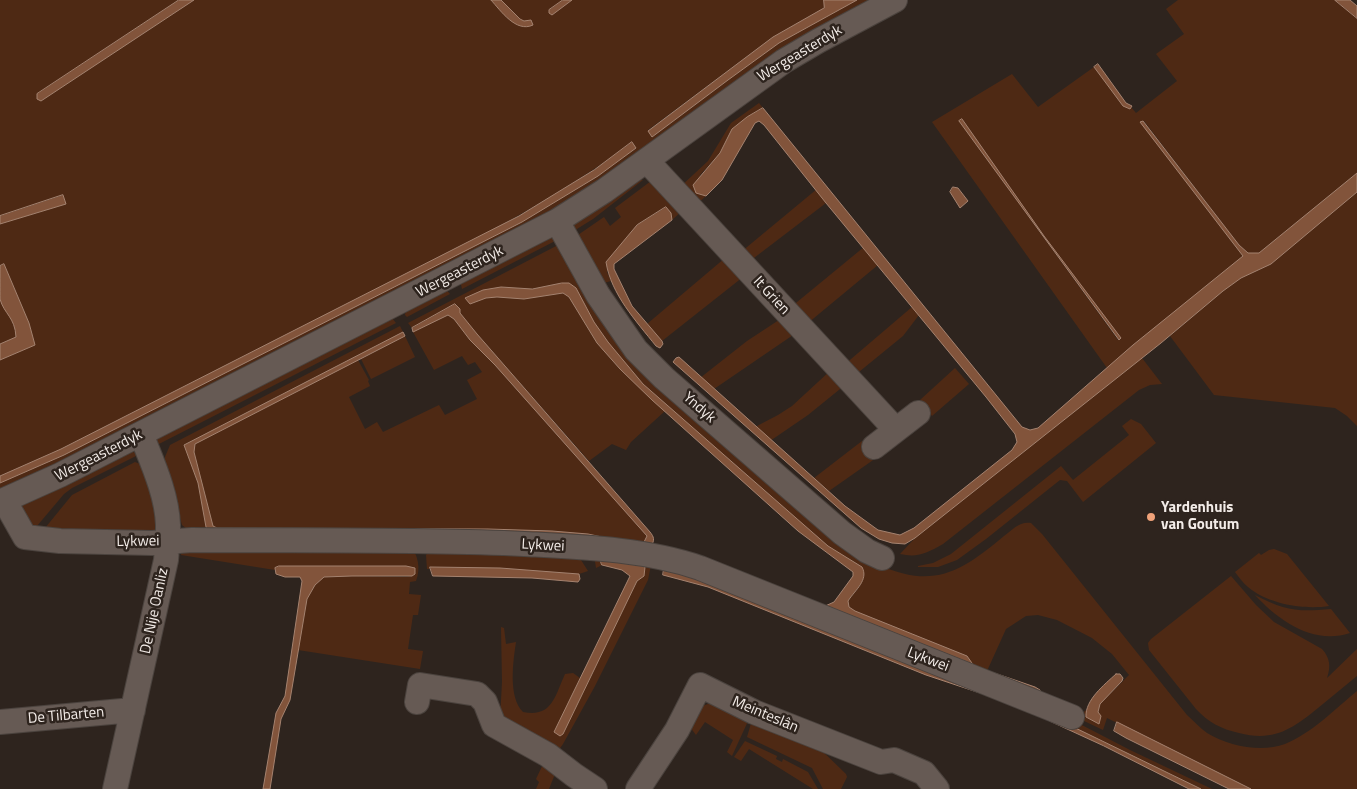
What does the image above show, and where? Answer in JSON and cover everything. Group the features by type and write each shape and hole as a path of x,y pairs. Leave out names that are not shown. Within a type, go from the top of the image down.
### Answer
{"street":[{"name":"Wergeasterdyk","path":"2,501 60,475 142,434 557,221 647,161 784,61 895,0"},
{"name":"It Grien","path":"647,161 896,430"},
{"name":"Yndyk","path":"557,221 598,295 636,350 664,378 842,533 867,551 882,558"},
{"path":"874,447 918,413"},
{"name":"De Nije Oanliz","path":"115,789 166,560 168,524 163,498 142,434"},
{"name":"Lykwei","path":"2,501 25,537 60,542 152,543 192,540 483,542 616,551 668,559 700,568 1072,717"},
{"path":"417,702 420,685 478,694 485,702 494,725 548,755 570,782 595,789"},
{"name":"Meinteslân","path":"638,789 677,730 700,685 754,712 882,762 894,760 924,773 937,789"},
{"name":"De Tilbarten","path":"0,722 133,710"}],"shaded area":[{"path":"0,0 179,0 38,94 41,101 194,0 491,0 510,19 522,27 524,21 501,0 563,0 549,10 552,15 572,0 824,0 824,8 773,37 648,130 652,137 779,43 857,0 878,0 564,209 0,494 0,483 64,455 522,222 598,176 636,148 632,143 553,195 470,242 61,449 0,476 0,360 35,345 29,323 4,264 0,266 0,224 66,204 62,195 0,216"},
{"path":"179,0 194,0 41,101 37,99 37,94"},
{"path":"491,0 501,0 520,19 524,21 531,20 533,25 527,27 515,24"},
{"path":"563,0 572,0 552,15 549,13 549,10"},
{"path":"824,0 857,0 779,43 652,137 648,131 773,37 824,8"},
{"path":"1178,0 1335,0 1357,18 1357,173 1259,253 1248,253 1239,245 1144,121 1141,122 1243,256 1107,368 932,122 1012,74 1038,107 1094,67 1123,106 1131,107 1136,113 1177,81 1156,54 1184,34 1166,9","holes":["962,120 1044,236 1121,339 1118,340 960,122"]},
{"path":"1335,0 1350,0 1357,6 1357,18"},
{"path":"1098,64 1126,103 1132,106 1130,109 1123,106 1094,67"},
{"path":"759,103 763,108 732,129 720,153 700,175 700,194 706,196 696,205 679,188 708,161 731,123"},
{"path":"763,108 1022,427 1030,430 1038,428 1133,345 1243,256 1140,122 1143,121 1239,245 1248,253 1259,253 1357,173 1357,192 1271,264 1241,278 1223,291 1161,343 915,538 905,544 892,543 879,539 861,528 673,362 679,357 845,506 878,530 900,535 914,528 1012,450 1017,442 1015,434 986,397 759,121 755,123 722,180 706,196 696,193 693,185 720,153 732,129 747,117"},
{"path":"962,119 1044,236 1121,338 1119,340 959,121"},
{"path":"632,142 636,148 598,176 522,222 64,455 0,483 0,476 61,449 519,216 594,170"},
{"path":"633,180 643,180 593,219 572,232 574,223"},
{"path":"651,181 682,211 672,220 671,213 666,207 637,225 607,272 611,281 601,284 575,237 604,217 610,226 621,217 615,208"},
{"path":"953,187 958,188 968,201 960,208 950,192"},
{"path":"817,189 826,203 750,261 741,252"},
{"path":"1357,192 1357,426 1335,408 1214,395 1170,336 1241,278 1271,264"},
{"path":"63,195 66,204 0,224 0,216"},
{"path":"666,207 671,213 672,220 614,264 614,269 632,306 662,341 663,344 660,348 656,346 625,307 613,285 606,262 637,225"},
{"path":"542,238 557,240 462,289 460,280"},
{"path":"560,244 590,297 881,566 900,573 917,576 933,576 947,573 975,559 1016,526 1023,523 1031,523 1042,534 1187,715 1204,731 1216,738 1235,745 1256,748 1276,747 1285,744 1305,734 1357,691 1357,789 1251,789 1107,718 1103,730 1082,720 1082,714 1086,710 1086,717 1098,712 1100,704 1129,675 1112,654 1092,638 1057,620 1038,615 1026,616 1006,629 987,671 974,666 967,656 855,611 849,607 848,601 860,586 862,567 828,546 643,384 628,368 562,283 532,289 501,287 483,290 470,304 486,298 524,299 563,293 569,297 597,343 620,369 665,411 631,442 626,450 612,444 589,461 477,334 460,313 456,304 412,328 408,323"},
{"path":"864,247 878,265 808,323 791,307"},
{"path":"725,258 743,277 662,341 647,324"},
{"path":"4,264 29,323 35,345 0,360 0,344 16,337 12,320 0,299 0,266"},
{"path":"569,283 576,288 594,322 643,384 828,546 862,567 864,576 848,601 849,607 967,656 974,666 1035,687 1040,690 1040,693 823,607 834,602 853,576 853,572 798,531 652,400 620,369 597,343 569,297 563,293 524,299 497,297 486,298 470,304 465,298 483,290 501,287 532,289"},
{"path":"444,287 450,294 407,317 405,315 406,306"},
{"path":"0,299 12,322 16,337 0,344"},
{"path":"455,304 477,334 650,532 654,539 651,546 208,530 198,483 184,445 403,332 405,336 195,444 194,452 213,526 217,528 552,531 588,534 625,542 644,542 647,536 495,365 470,340 454,319 448,315 413,332 412,328"},
{"path":"912,307 919,315 903,336 854,376 844,365"},
{"path":"448,315 454,319 470,340 495,365 647,536 644,543 625,542 588,534 552,531 217,528 213,526 194,452 193,447 195,444 358,360 369,380 370,386 349,397 365,429 377,422 383,432 439,405 445,415 477,399 467,380 482,372 475,362 468,365 462,356 434,370 413,332"},
{"path":"392,318 396,323 155,446 157,437"},
{"path":"782,318 796,333 714,389 700,378 747,341"},
{"path":"400,326 403,332 184,445 198,483 208,530 187,529 182,525 165,461 170,445"},
{"path":"405,336 415,357 371,379 361,359"},
{"path":"1142,358 1162,384 1150,385 1139,390 943,544 922,554 900,554 915,538"},
{"path":"955,368 969,384 932,416 920,400"},
{"path":"831,370 845,385 808,415 770,441 755,427 792,406"},
{"path":"1131,419 1141,424 1156,443 1083,502 1067,481 1060,480 957,560 938,567 918,567 933,563 951,554 1061,466 1073,480 1129,435 1122,426"},
{"path":"862,441 876,458 829,491 814,478"},
{"path":"126,450 140,454 72,488 64,494 37,526 30,527 17,505"},
{"path":"135,462 148,472 158,528 150,536 41,533 72,495"},
{"path":"410,545 417,557 418,576 416,581 410,582 409,594 421,595 418,615 413,615 408,649 423,651 420,669 298,650 307,599 315,585 324,577 406,577 415,574 406,566 275,568 275,570 181,555 183,546"},
{"path":"433,545 575,554 588,571 579,574 500,568 430,567 430,569 427,569 426,555"},
{"path":"1274,549 1287,554 1329,606 1309,607 1276,602 1256,593 1244,584 1235,572 1259,553 1261,555"},
{"path":"594,555 652,560 648,580 595,686 558,751 500,719 502,682 501,627 504,628 506,644 516,642 513,689 518,706 523,712 540,712 551,704 565,674 573,673 580,678 555,732 563,734 637,581 641,577 600,562 602,565 596,568"},
{"path":"600,559 632,562 645,567 644,576 637,581 563,734 560,736 554,732 630,576 622,570 602,565"},
{"path":"279,566 406,566 415,568 415,574 412,576 324,577 315,585 307,599 290,700 281,719 270,789 263,789 276,713 285,696 302,581 300,577 285,577 276,574 275,568"},
{"path":"430,567 500,568 579,574 580,579 578,582 532,578 433,576"},
{"path":"664,569 693,576 986,695 926,675 708,587 663,575"},
{"path":"1231,576 1256,605 1274,622 1322,649 1329,662 1327,678 1357,649 1357,676 1300,722 1291,728 1273,735 1262,736 1239,733 1221,727 1205,718 1149,650 1148,643 1151,639"},
{"path":"1255,595 1292,609 1331,609 1350,633 1323,636 1310,633 1286,622 1264,605"},
{"path":"1116,674 1120,674 1123,678 1122,681 1100,704 1098,712 1101,716 1099,724 1086,717 1089,705 1096,693"},
{"path":"711,703 749,719 732,756 727,752 733,740 705,722 696,735 690,727 702,706"},
{"path":"1039,716 1059,720 1201,789 1189,789"},
{"path":"752,720 816,745 846,774 847,777 841,789 823,789 812,768 747,737"},
{"path":"1059,720 1076,722 1212,789 1201,789"},
{"path":"1117,722 1251,789 1229,789 1126,738 1114,731"},
{"path":"745,741 777,756 776,759 782,762 783,759 808,772 818,789 813,789 749,749 741,761 734,757"},
{"path":"545,760 557,769 549,789 536,789 539,782 536,779"}],"place":[{"name":"Yardenhuis van Goutum","path":"1151,517"}]}
